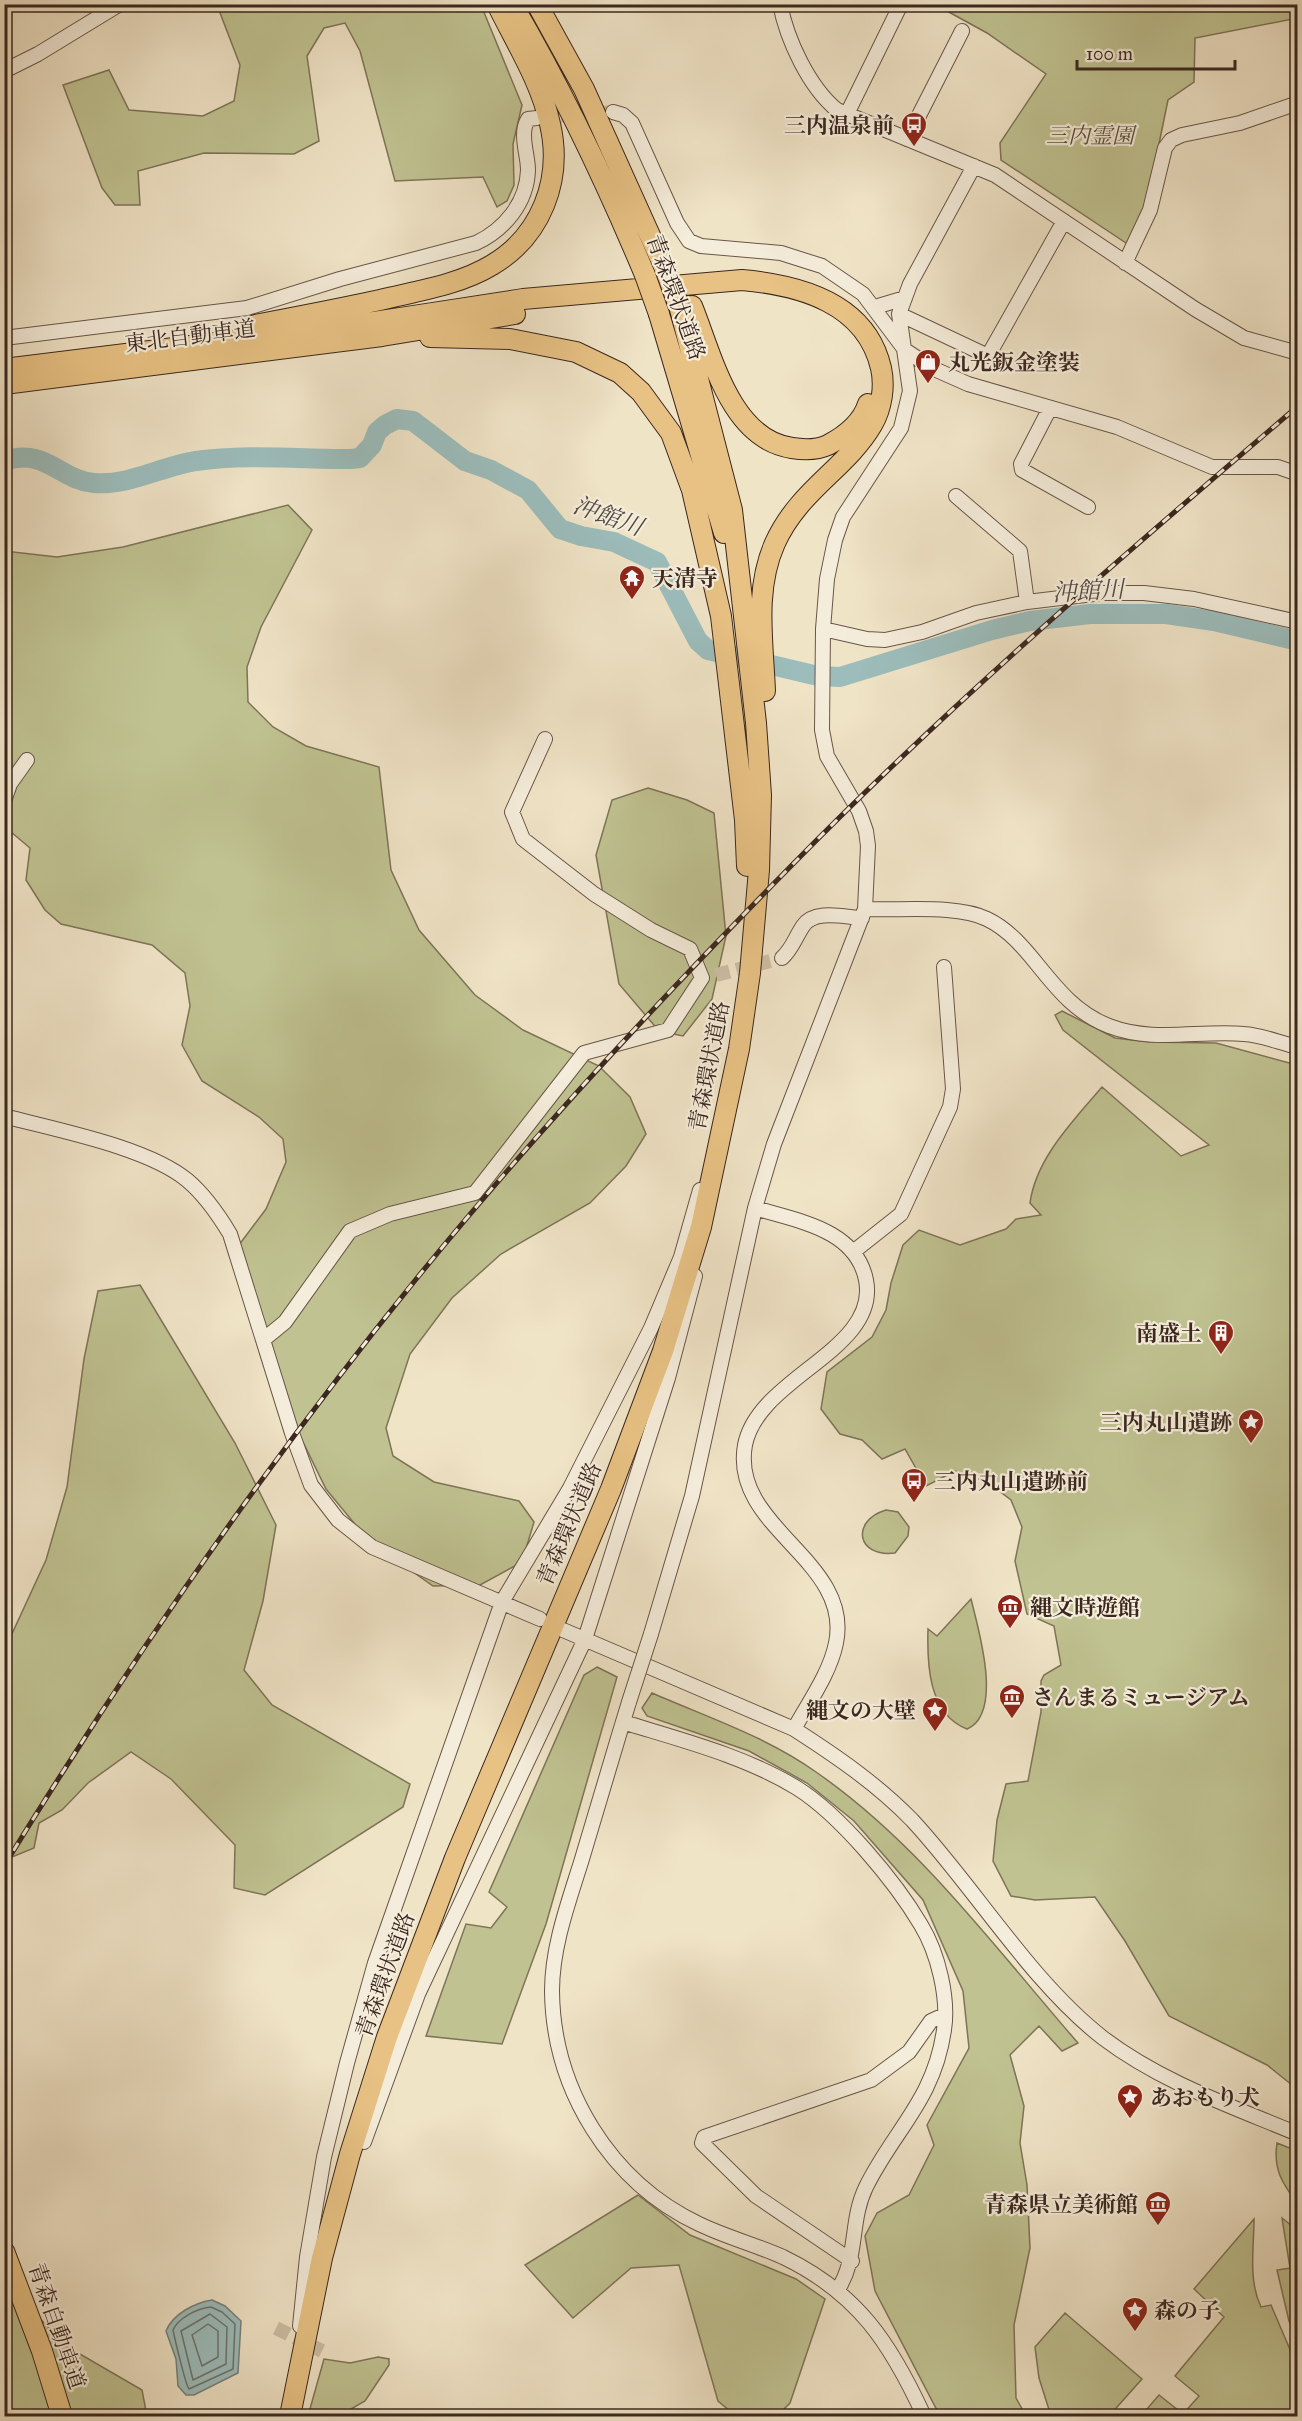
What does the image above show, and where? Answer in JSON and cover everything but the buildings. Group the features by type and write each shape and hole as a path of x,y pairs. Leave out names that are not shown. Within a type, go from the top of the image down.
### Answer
{"highway":[{"path":"115,354 419,291 463,279 492,266 525,238 539,219 548,198 553,176 554,153 550,124 536,81 497,4"},
{"name":"青森環状道路","path":"512,4 543,57 586,144 645,275 659,314 753,626"},
{"path":"381,328 522,313 699,294 746,292 783,294 824,310 845,324 861,344 869,364 872,385 867,407 857,424 841,438 814,449 783,447 763,437 747,423 731,401 686,307 671,270 660,234 634,196 602,132 584,89 537,4"},
{"path":"381,328 523,299 742,280 772,283 814,294 850,316 876,351 882,371 880,406 874,423 862,440 802,500 775,543 766,567 753,626"},
{"name":"青森環状道路","path":"290,2416 303,2341 339,2193 387,2037 455,1858 634,1428 663,1351 701,1227 732,1085 751,964 759,870 758,672 753,626 732,510 686,307"},
{"path":"381,328 510,339 576,352 620,373 641,392 658,413 682,457 705,542 721,616 745,820 751,964"},
{"name":"東北自動車道","path":"4,369 115,354 381,328"},
{"name":"東北自動車道","path":"4,384 381,328"},
{"name":"青森自動車道","path":"4,2252 42,2351 62,2416"}],"street":[{"path":"4,70 38,54 120,4"},
{"path":"780,4 791,40 818,89 837,110 995,175 1125,263 1244,338 1298,353"},
{"path":"847,114 901,4"},
{"path":"907,139 962,31"},
{"path":"1125,263 1150,210 1165,148 1171,141 1182,135 1240,123 1298,103"},
{"path":"614,112 623,115 632,123 677,223 689,241 701,246 760,249 802,258 844,279 875,307 905,350 932,368 968,384 1117,427 1212,467 1278,467 1298,474"},
{"path":"4,338 247,308 340,279 476,243 493,235 517,208 526,184 528,170 523,126 528,119 537,118"},
{"path":"924,2416 902,2367 882,2338 861,2313 837,2291 813,2273 783,2258 699,2224 652,2194 628,2174 600,2143 586,2120 565,2070 555,2032 552,1990 556,1947 692,1496 755,1208 774,1144 864,913 868,846 866,831 859,811 827,756 820,708 827,579 843,517 887,453 901,428 906,410 910,391 899,314 933,239 974,166"},
{"path":"899,314 988,356 1064,221"},
{"path":"875,307 905,298"},
{"path":"1050,408 1021,464 1022,470 1088,507"},
{"path":"956,496 1020,551 1027,602"},
{"path":"823,635 885,640 922,632 976,613 1027,602 1102,593 1144,593 1236,606 1298,622"},
{"path":"545,739 512,812 523,839 594,894 651,930 690,949 702,978"},
{"path":"4,801 10,784 27,760"},
{"path":"782,958 790,950 804,924 815,916 948,911 986,918 1015,939 1069,1001 1089,1017 1110,1026 1159,1036 1247,1034 1298,1047"},
{"path":"853,1252 901,1214 950,1107 953,1089 944,967"},
{"path":"263,1340 285,1322 350,1232 390,1214 475,1193 584,1053 668,1030 702,978 716,975"},
{"path":"298,2370 307,2257 324,2157 375,1963 502,1602 570,1488 651,1328 681,1257 718,1116 732,1085"},
{"path":"4,1116 140,1154 186,1179 219,1215 230,1234 302,1463 311,1485 330,1512 354,1534 372,1546 540,1619"},
{"path":"755,1208 825,1230 838,1237 853,1252 866,1280 865,1307 860,1318 841,1342 767,1403 749,1430 745,1446 746,1480 754,1498 768,1518 820,1577 835,1607 836,1642 830,1662 794,1729"},
{"path":"303,2341 324,2284 361,2150 418,1994 585,1639 668,1378 695,1279 701,1227"},
{"path":"564,1630 794,1729 840,1759 911,1820 1055,1992 1102,2037 1155,2072 1298,2134"},
{"path":"623,1722 760,1768 798,1789 829,1813 894,1886 922,1926 936,1961 945,2029 934,2073 924,2096 866,2188 858,2213 852,2261 837,2291"},
{"path":"852,2261 756,2196 702,2143 704,2138 871,2080 909,2052 931,2021 944,2015"}],"green space":[{"name":"三内霊園","path":"1297,4 1298,18 1195,38 1194,82 1168,100 1145,212 1129,245 1001,160 1000,143 1046,74 987,33 936,5"},
{"path":"217,5 481,5 522,105 513,144 514,185 507,201 497,207 483,177 395,181 360,51 345,23 324,28 307,56 319,141 294,154 204,153 138,171 140,205 115,205 102,188 63,85 109,70 129,110 203,116 234,101 240,65"},
{"path":"288,505 312,530 261,627 247,667 248,702 273,727 306,746 379,767 391,870 419,930 475,995 523,1030 599,1066 630,1097 646,1134 626,1166 590,1203 501,1254 452,1298 410,1354 386,1428 393,1456 434,1482 519,1501 534,1522 522,1562 480,1585 433,1586 368,1540 326,1489 281,1397 239,1245 266,1209 286,1162 283,1139 259,1117 202,1081 182,1045 190,1006 185,973 152,945 61,924 45,910 26,880 30,848 5,827 5,551 57,557 123,547"},
{"path":"648,788 687,800 714,813 726,936 712,999 683,1036 659,1031 619,984 596,855 612,800"},
{"path":"1062,1011 1115,1038 1149,1042 1216,1043 1297,1065 1297,2089 1267,2065 1169,2016 1125,1941 1095,1897 1035,1900 1011,1896 993,1861 997,1820 1006,1784 1028,1781 1041,1712 1041,1681 1044,1675 1061,1665 1054,1626 1027,1614 1015,1561 1022,1527 1011,1500 987,1482 955,1471 926,1486 905,1449 882,1459 862,1440 840,1434 821,1409 827,1372 872,1337 886,1310 891,1283 903,1245 919,1230 960,1245 1006,1229 1016,1219 1041,1215 1030,1203 1040,1171 1068,1126 1102,1087 1181,1156 1209,1145 1063,1030 1055,1015"},
{"path":"140,1285 235,1443 276,1525 263,1601 244,1670 272,1705 410,1784 403,1807 265,1895 234,1888 235,1845 171,1779 131,1752 88,1783 62,1810 39,1823 34,1848 5,1860 5,1649 46,1560 67,1487 84,1359 98,1291"},
{"path":"886,1510 898,1512 909,1527 908,1536 895,1553 872,1550 863,1538 863,1530 867,1522 874,1515"},
{"path":"971,1599 983,1649 986,1688 984,1706 978,1720 967,1729 954,1722 937,1700 932,1686 928,1657 928,1629 937,1636"},
{"path":"597,1667 617,1677 546,1924 502,2044 426,2036 466,1924 491,1928 507,1907 489,1892 584,1675"},
{"path":"652,1693 777,1748 816,1772 854,1800 923,1865 955,1899 1078,2043 1062,2051 1039,2026 1010,2055 1024,2106 1020,2143 1027,2185 1030,2248 1014,2325 1016,2398 1026,2416 940,2416 875,2291 865,2236 877,2213 909,2195 934,2145 927,2125 969,2048 963,1991 923,1900 854,1821 807,1783 749,1751 647,1716 642,1708"},
{"path":"1277,2143 1297,2151 1297,2203 1280,2175 1276,2161"},
{"path":"638,2195 690,2235 796,2279 825,2299 790,2403 777,2416 736,2416 718,2401 679,2265 631,2268 573,2318 525,2265"},
{"path":"1282,2218 1297,2230 1297,2340 1289,2321 1277,2270 1290,2268"},
{"path":"1254,2219 1254,2286 1261,2307 1271,2305 1297,2366 1297,2416 1141,2416 1159,2395 1183,2414 1199,2396 1175,2376 1224,2317 1194,2289"},
{"path":"4,2281 66,2346 142,2390 147,2416 5,2416"},
{"path":"1065,2313 1142,2379 1109,2416 1051,2416 1039,2378 1035,2347"},
{"path":"378,2357 389,2359 389,2365 365,2401 339,2416 308,2416 324,2359 350,2363"}],"water":[{"path":"212,2300 225,2306 241,2321 238,2373 194,2395 186,2395 178,2386 176,2359 166,2331 174,2319 185,2310"}],"waterway":[{"name":"沖館川","path":"4,461 31,458 82,481 120,482 183,464 215,459 360,458 372,445 377,432 385,425 397,419 413,421 465,461 491,470 528,490 560,529 581,536 614,542 657,562 698,641 708,650 818,676 840,677 992,630 1030,621 1090,614 1166,614 1214,621 1298,641"}],"tunnel":[{"path":"540,117 613,112"},
{"path":"716,975 782,958"},
{"path":"276,2328 322,2351"}],"railway":[{"path":"4,1866 100,1714 253,1492 361,1348 507,1171 648,1015 854,803 1041,629 1298,406"}],"place":[{"name":"三内温泉前","path":"914,148"},
{"name":"丸光鈑金塗装","path":"928,385"},
{"name":"天清寺","path":"632,601"},
{"name":"南盛土","path":"1221,1356"},
{"name":"三内丸山遺跡","path":"1251,1445"},
{"name":"三内丸山遺跡前","path":"914,1504"},
{"name":"縄文時遊館","path":"1010,1630"},
{"name":"さんまるミュージアム","path":"1012,1720"},
{"name":"縄文の大壁","path":"935,1733"},
{"name":"あおもり犬","path":"1130,2120"},
{"name":"青森県立美術館","path":"1158,2227"},
{"name":"森の子","path":"1135,2333"}]}
